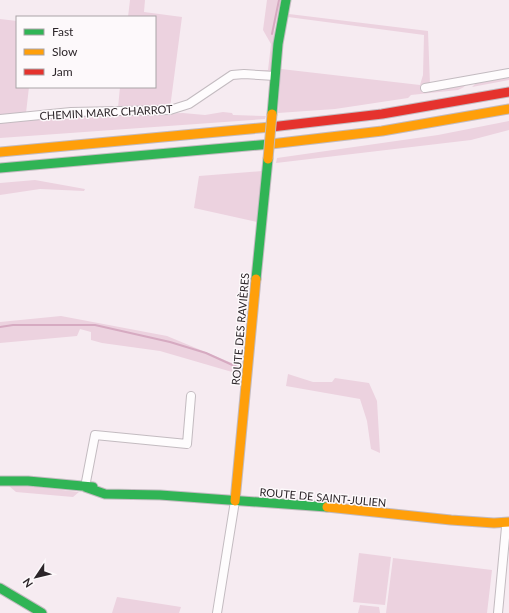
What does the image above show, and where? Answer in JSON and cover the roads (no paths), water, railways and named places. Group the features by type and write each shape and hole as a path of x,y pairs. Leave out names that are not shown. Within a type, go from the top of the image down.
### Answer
{"main road":[{"path":"275,76 278,44 286,0"},
{"name":"ROUTE DES RAVIÈRES","path":"236,501 275,76"},
{"path":"0,152 300,125 394,113 509,92"},
{"path":"0,168 332,137 443,121 509,109"},
{"name":"ROUTE DE SAINT-JULIEN","path":"0,481 28,481 85,487 129,489 141,494 284,503 507,525"},
{"path":"0,588 42,613"}],"street":[{"path":"425,88 509,72"},
{"name":"CHEMIN MARC CHARROT","path":"0,119 71,112 170,110 189,104 232,75 275,76"},
{"path":"85,487 96,435 187,444 191,396"},
{"path":"217,613 236,501"},
{"path":"498,613 507,525"}],"waterway":[{"path":"272,34 279,0"},
{"path":"0,327 13,325 95,325 170,342 206,353 239,368"}]}
